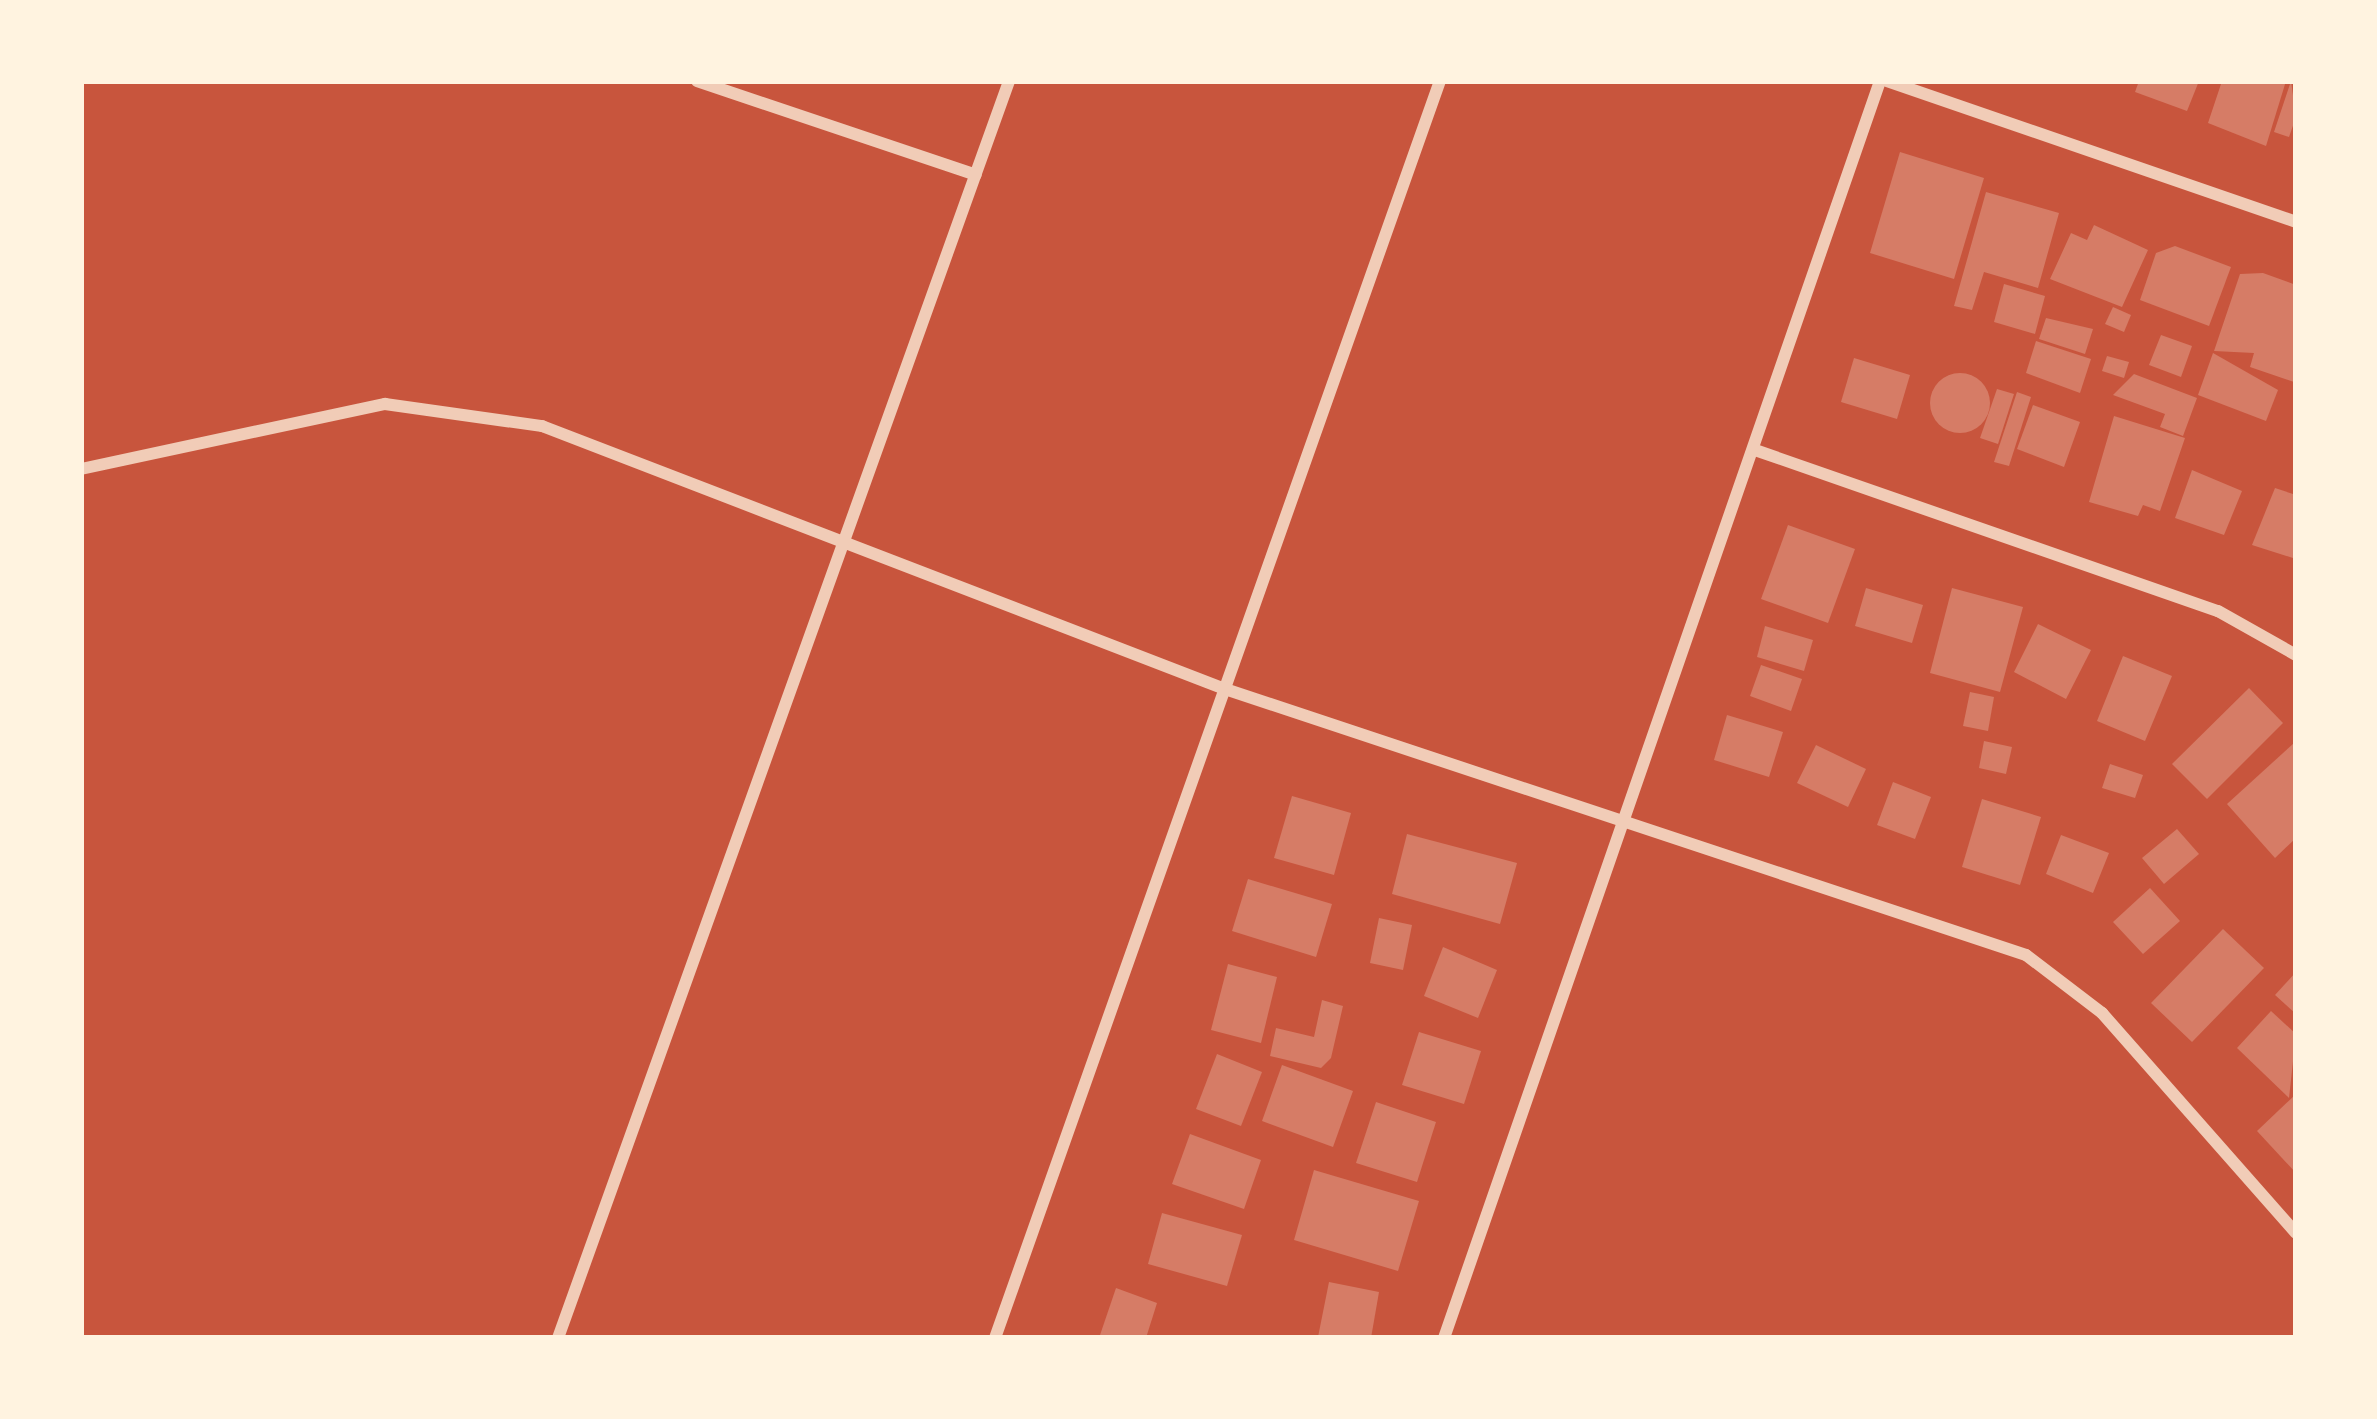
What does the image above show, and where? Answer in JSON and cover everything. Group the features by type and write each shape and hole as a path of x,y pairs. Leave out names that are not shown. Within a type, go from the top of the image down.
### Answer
{"street":[{"path":"697,81 976,175"},
{"path":"557,1338 853,538 1009,81"},
{"path":"995,1338 1440,81"},
{"path":"1444,1338 1631,821 1884,81 2296,222"},
{"path":"81,469 385,404 437,403 542,426 853,538 1225,689 2026,955 2102,1013 2296,1233"},
{"path":"1755,450 2218,611 2296,655"}],"building":[{"path":"2139,81 2199,81 2187,111 2135,92"},
{"path":"2222,81 2286,81 2266,146 2208,123"},
{"path":"2291,81 2296,117 2289,137 2274,132"},
{"path":"1900,152 1984,178 1954,279 1870,253"},
{"path":"1986,192 2059,213 2038,288 1984,272 1972,310 1954,306"},
{"path":"2094,225 2148,250 2122,307 2050,279 2071,233 2087,240"},
{"path":"2175,246 2231,267 2209,326 2140,300 2156,253"},
{"path":"2263,273 2296,285 2294,382 2250,367 2254,353 2214,351 2240,274"},
{"path":"2004,284 2045,296 2035,334 1994,322"},
{"path":"2113,307 2131,315 2124,332 2105,324"},
{"path":"2046,318 2093,329 2085,354 2039,339"},
{"path":"2161,335 2192,346 2181,377 2149,365"},
{"path":"2036,341 2091,359 2080,393 2026,373"},
{"path":"2213,353 2278,390 2266,421 2198,395"},
{"path":"2107,356 2129,362 2124,378 2102,371"},
{"path":"1854,358 1910,375 1897,419 1841,402"},
{"path":"1960,373 1981,382 1990,403 1981,424 1960,433 1939,424 1930,403 1939,382"},
{"path":"2134,374 2197,398 2183,436 2160,427 2165,414 2113,395"},
{"path":"1997,389 2014,394 1998,444 1980,438"},
{"path":"2017,392 2031,397 2009,466 1994,462"},
{"path":"2033,405 2080,422 2064,467 2017,449"},
{"path":"2114,416 2185,438 2160,511 2143,505 2138,516 2089,502"},
{"path":"2192,470 2242,491 2224,535 2175,518"},
{"path":"2275,488 2296,495 2296,559 2252,545"},
{"path":"1788,525 1855,549 1828,623 1761,599"},
{"path":"1866,588 1923,605 1912,643 1855,626"},
{"path":"1952,588 2023,607 2000,692 1930,673"},
{"path":"2038,624 2091,650 2066,699 2014,672"},
{"path":"1765,626 1813,640 1804,671 1757,657"},
{"path":"2123,656 2172,676 2145,741 2097,721"},
{"path":"1761,665 1802,679 1791,711 1750,696"},
{"path":"2249,688 2283,723 2207,799 2172,764"},
{"path":"1970,692 1994,697 1988,731 1963,726"},
{"path":"1727,715 1783,732 1769,777 1714,760"},
{"path":"1984,741 2012,747 2006,774 1979,768"},
{"path":"2294,743 2296,838 2275,858 2227,804"},
{"path":"1816,745 1866,769 1848,807 1797,783"},
{"path":"2110,764 2143,775 2135,798 2102,788"},
{"path":"1893,782 1931,797 1915,839 1877,825"},
{"path":"1292,796 1351,813 1334,875 1274,858"},
{"path":"1982,799 2041,817 2020,885 1962,867"},
{"path":"2177,829 2199,854 2164,884 2142,858"},
{"path":"1407,834 1517,863 1500,924 1392,894"},
{"path":"2061,835 2109,853 2093,893 2046,874"},
{"path":"1248,879 1332,904 1316,957 1232,931"},
{"path":"2150,888 2180,921 2143,954 2113,922"},
{"path":"1379,918 1412,925 1403,970 1370,963"},
{"path":"2223,929 2264,968 2192,1042 2151,1003"},
{"path":"1443,947 1497,970 1478,1018 1424,996"},
{"path":"1228,964 1277,977 1261,1043 1211,1030"},
{"path":"2296,972 2296,1014 2275,995"},
{"path":"1322,1000 1343,1006 1331,1058 1321,1068 1270,1056 1276,1028 1314,1037"},
{"path":"2271,1011 2296,1034 2289,1098 2237,1048"},
{"path":"1419,1032 1481,1051 1464,1104 1402,1085"},
{"path":"1217,1054 1262,1072 1241,1126 1196,1109"},
{"path":"1282,1065 1353,1091 1333,1147 1262,1121"},
{"path":"2296,1094 2296,1173 2257,1131"},
{"path":"1376,1102 1436,1122 1417,1182 1356,1163"},
{"path":"1190,1134 1261,1160 1244,1209 1172,1184"},
{"path":"1314,1170 1419,1201 1398,1271 1294,1240"},
{"path":"1162,1213 1242,1235 1227,1286 1148,1264"},
{"path":"1329,1282 1379,1292 1371,1338 1318,1337"},
{"path":"1116,1288 1157,1303 1146,1338 1099,1338"}]}
